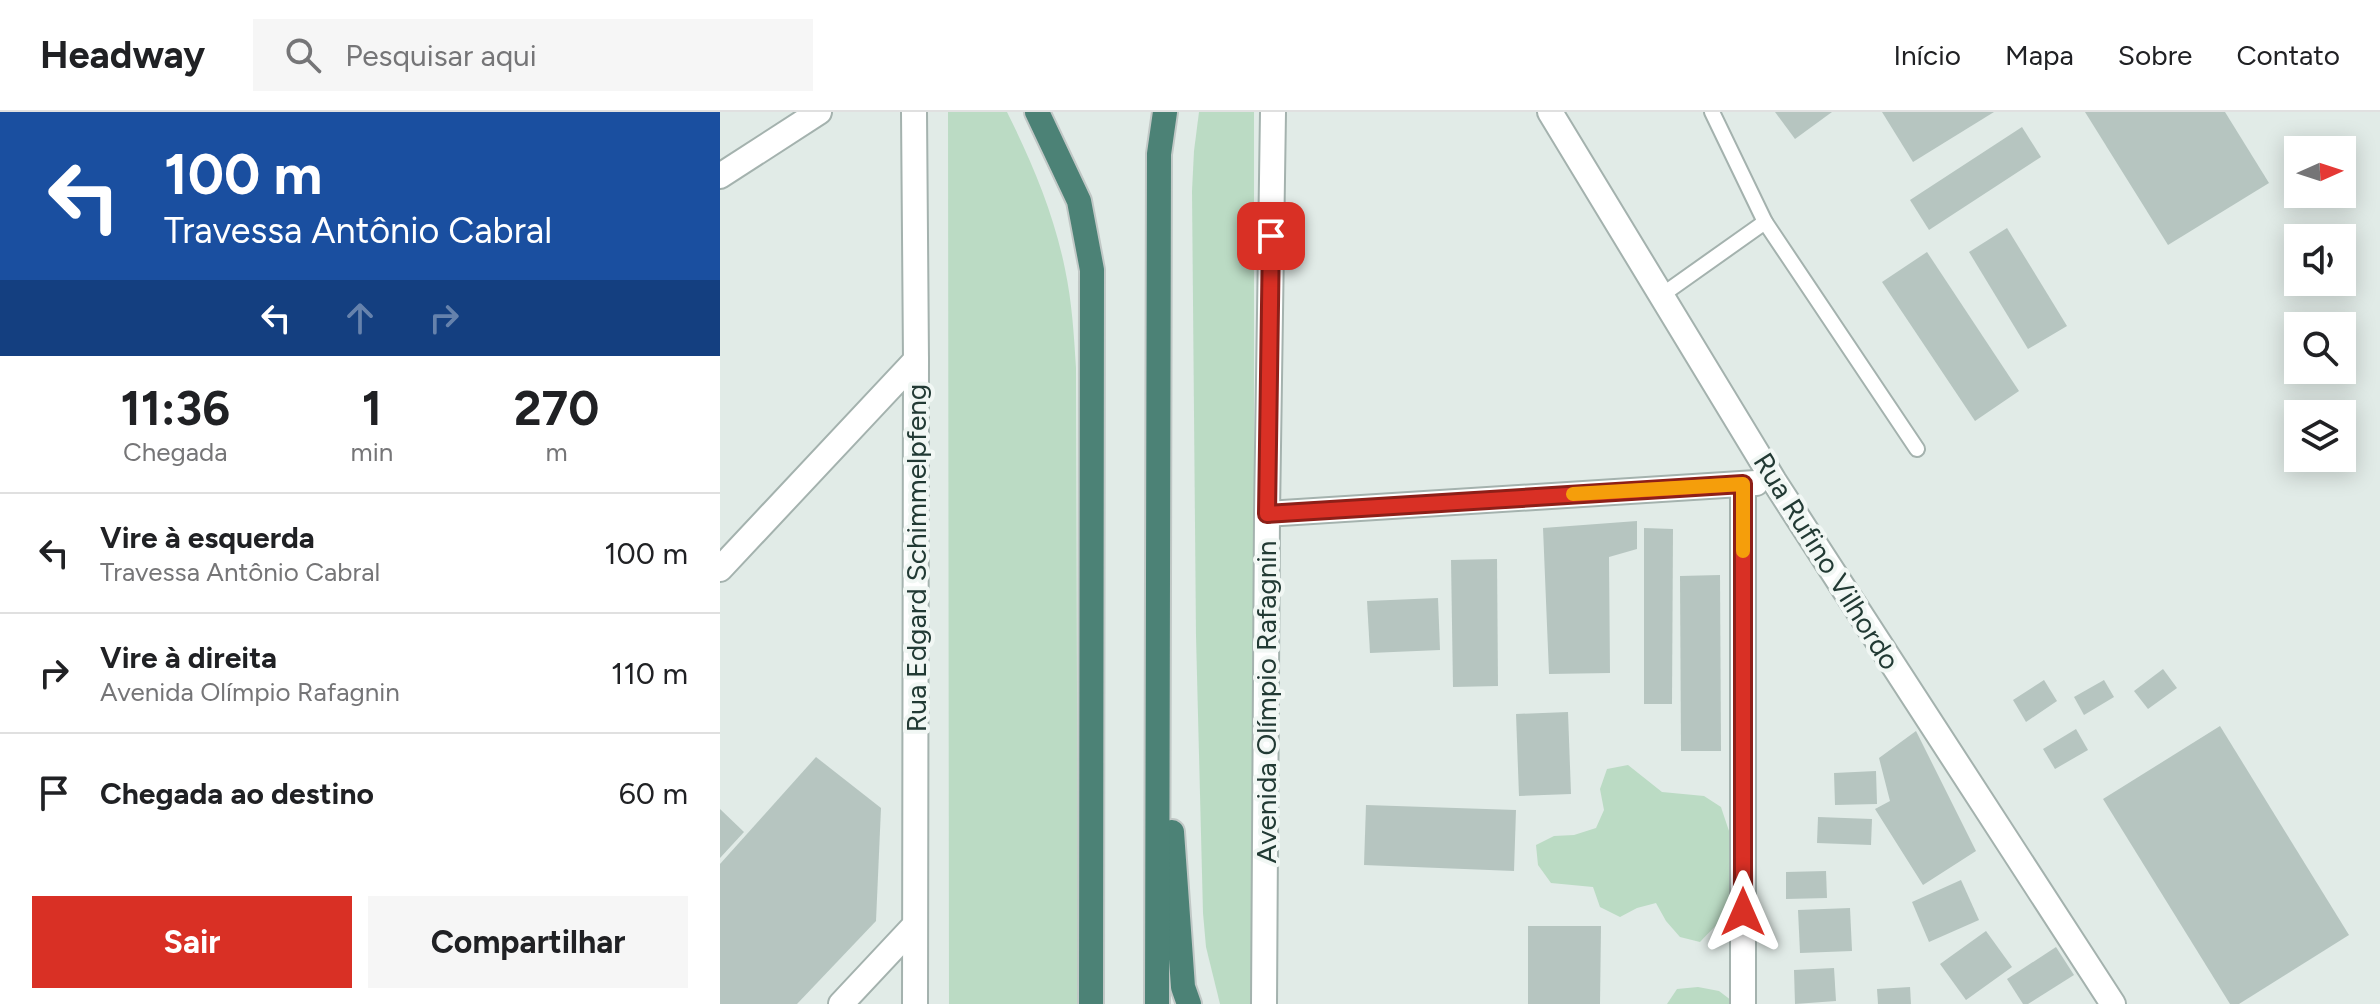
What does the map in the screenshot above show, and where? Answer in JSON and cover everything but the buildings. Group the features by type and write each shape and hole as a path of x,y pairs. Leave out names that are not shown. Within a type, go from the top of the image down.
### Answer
{"highway":[{"path":"1037,112 1079,201 1092,270 1091,1004"},
{"path":"1157,1004 1159,154 1165,112"},
{"path":"1159,636 1183,987 1189,1004"}],"street":[{"path":"720,176 819,112"},
{"name":"Rua Edgard Schimmelpfeng","path":"914,112 915,1004"},
{"name":"Avenida Olímpio Rafagnin","path":"1264,1004 1273,112"},
{"name":"Rua Rufino Vilhordo","path":"1550,112 1774,481 2113,1004"},
{"path":"720,569 916,360"},
{"path":"1267,514 1774,481"},
{"path":"1743,484 1743,1004"},
{"path":"841,1004 915,925"}],"lane":[{"path":"1712,112 1765,222 1917,449"},
{"path":"1662,295 1765,222"}],"green space":[{"path":"948,112 1007,112 1048,208 1069,294 1076,368 1078,1004 949,1004"},
{"path":"1199,112 1254,112 1254,1004 1220,1004 1206,947 1203,913 1196,636 1192,191"},
{"path":"1628,765 1662,792 1704,796 1721,807 1737,858 1738,884 1726,913 1700,942 1680,937 1656,903 1620,917 1600,907 1593,887 1551,883 1538,865 1536,845 1554,836 1574,835 1596,828 1604,810 1600,789 1607,769"},
{"path":"1698,987 1719,991 1736,1004 1667,1004 1677,989"}],"slow traffic":[{"path":"1573,494 1743,484 1743,551"}],"route":[{"path":"1271,236 1267,514 1743,484 1743,912"}]}
